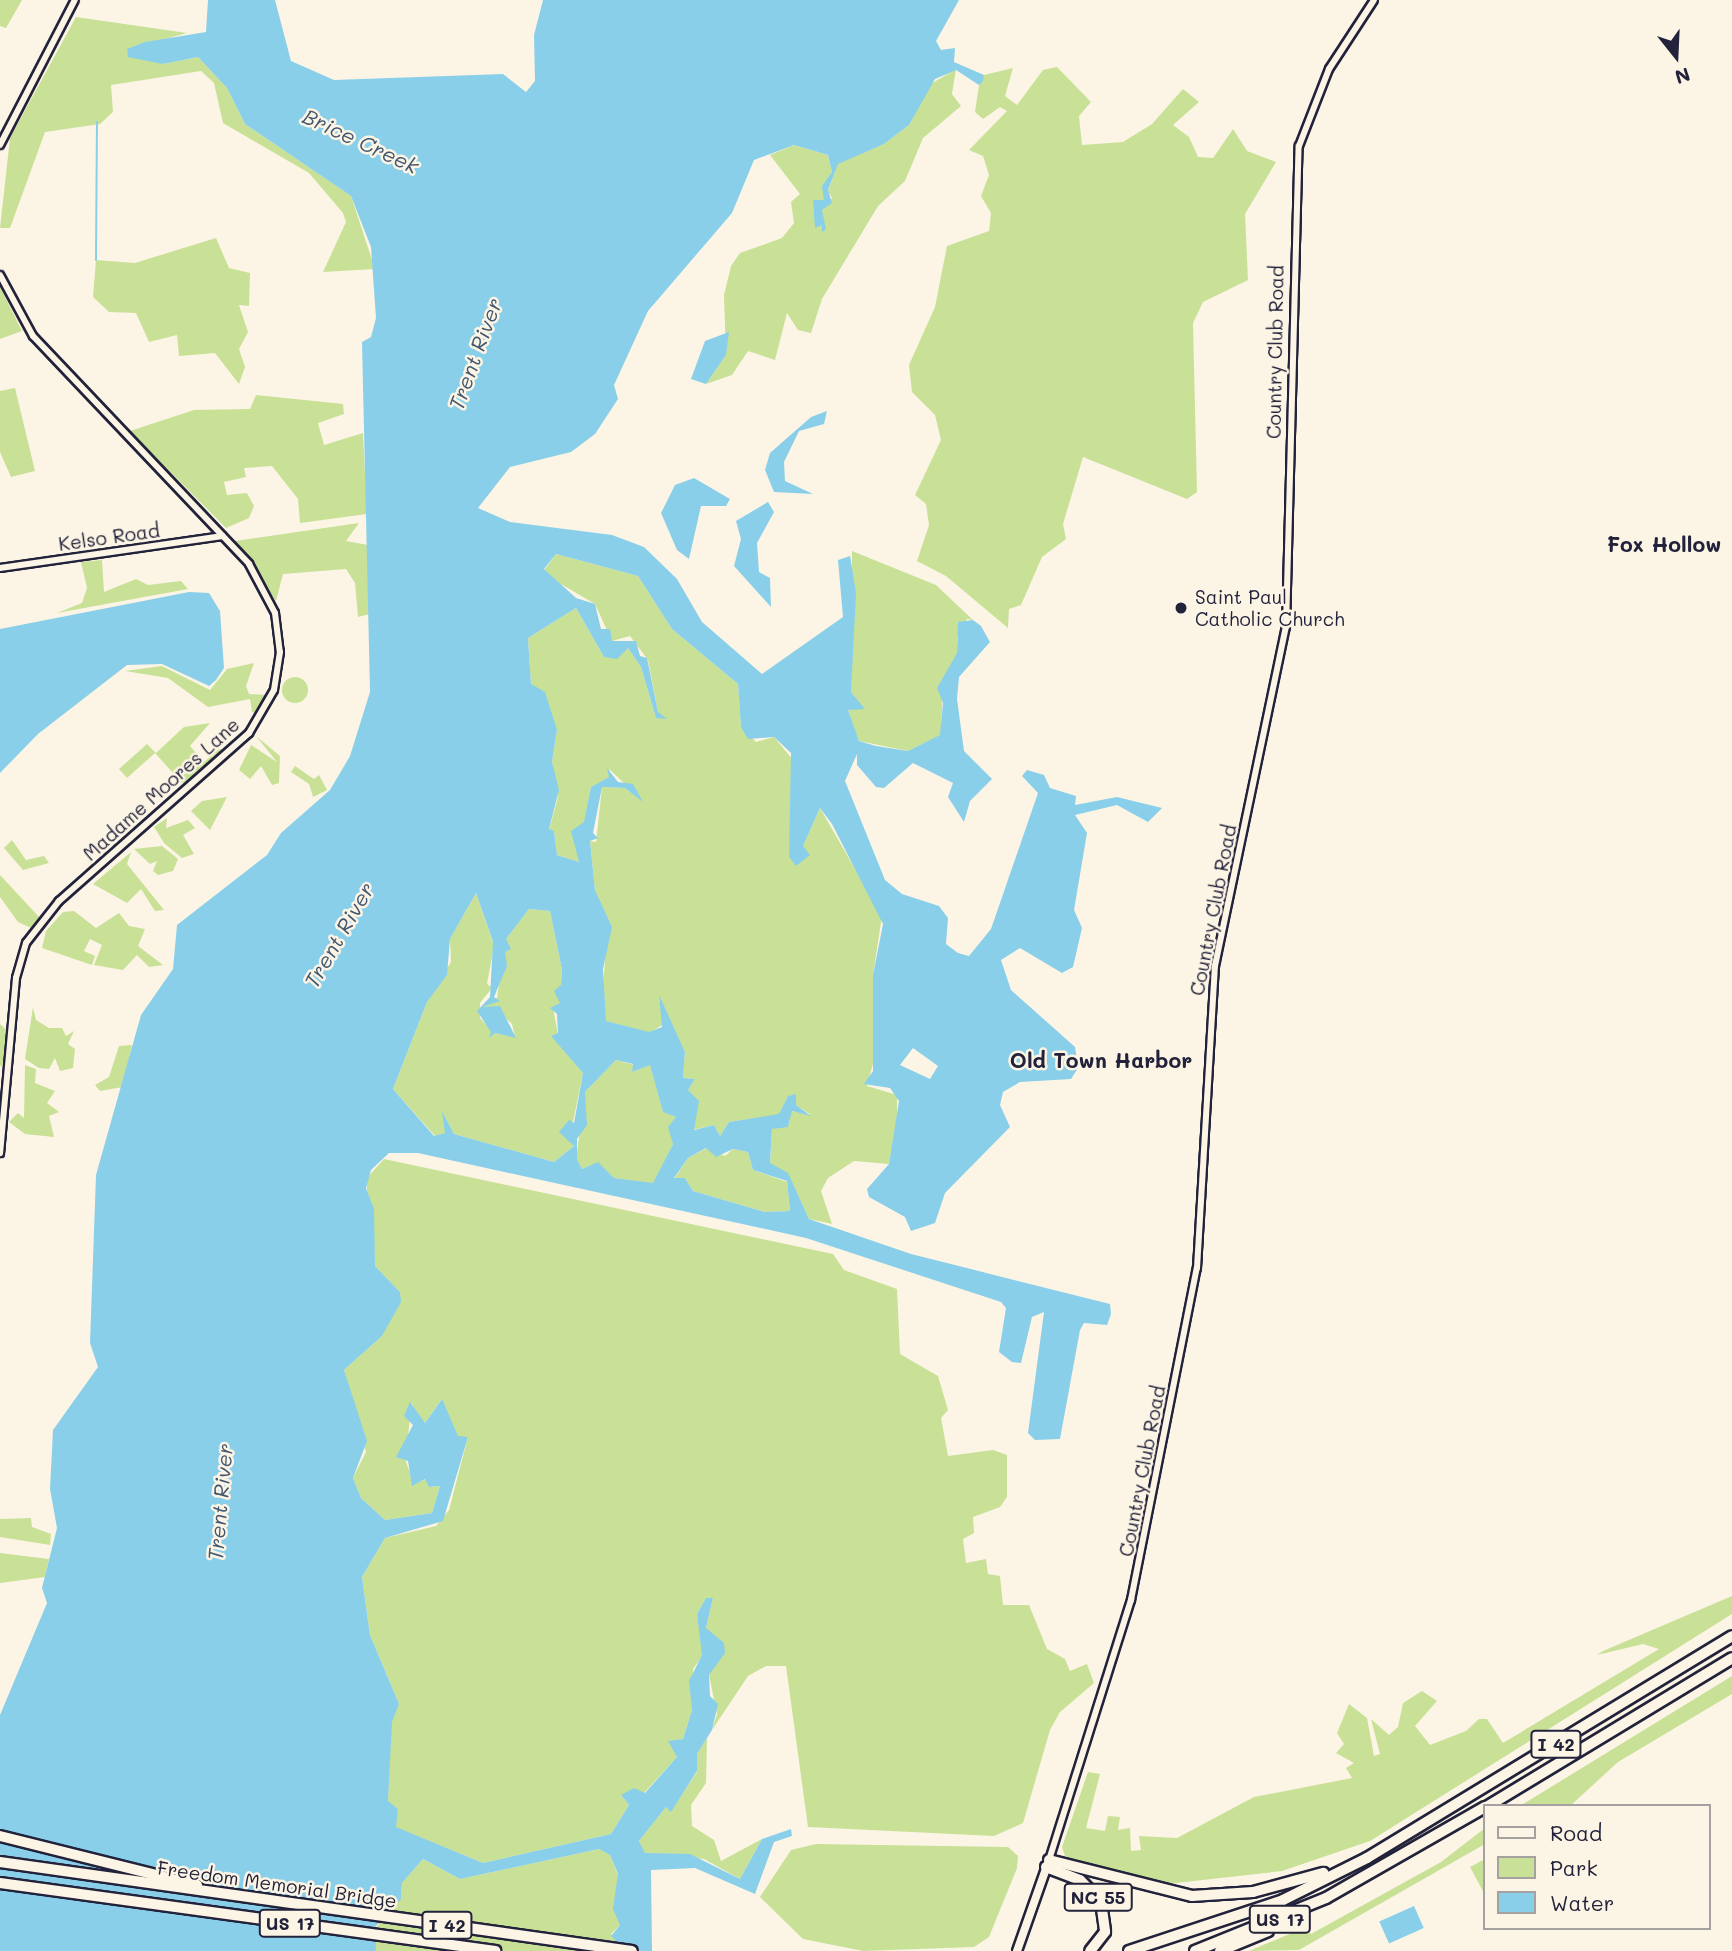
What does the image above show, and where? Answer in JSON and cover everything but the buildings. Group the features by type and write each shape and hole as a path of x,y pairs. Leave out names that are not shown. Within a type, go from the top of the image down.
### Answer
{"highway":[{"name":"I 42","path":"1129,1951 1283,1899 1379,1851 1732,1636"},
{"name":"US 17","path":"1491,1804 1732,1658"},
{"name":"US 17","path":"1195,1951 1348,1888 1484,1808"},
{"name":"US 17","path":"0,1836 263,1899"},
{"path":"1048,1864 1157,1892 1216,1896 1290,1884 1379,1851"},
{"name":"Freedom Memorial Bridge","path":"0,1861 632,1951"},
{"name":"NC 55","path":"1048,1864 1080,1880 1101,1902 1105,1932 1090,1951"},
{"name":"Freedom Memorial Bridge","path":"0,1885 495,1951"},
{"path":"1220,1951 1309,1913 1348,1888"}],"main road":[{"name":"Country Club Road","path":"1017,1951 1048,1864"}],"street":[{"path":"1,143 75,0"},
{"name":"Country Club Road","path":"1048,1864 1131,1600 1197,1268 1215,966 1286,627 1299,146 1324,78 1374,0"},
{"name":"Madame Moores Lane","path":"0,275 33,336 257,575 275,613 280,652 274,690 241,742 60,901 26,943 16,978 0,1153"},
{"name":"Kelso Road","path":"0,568 223,536"}],"green space":[{"path":"0,0 22,0 6,28 0,26"},
{"path":"76,17 187,33 128,49 163,64 198,57 227,88 245,124 351,196 375,269 323,272 346,222 343,213 309,173 223,123 214,83 201,71 111,85 113,112 100,124 45,132 10,228 0,228 10,138"},
{"path":"1057,67 1091,102 1079,116 1082,145 1123,142 1152,124 1183,89 1199,102 1173,125 1189,137 1198,157 1213,158 1233,129 1247,151 1276,162 1245,214 1248,280 1203,302 1193,323 1197,492 1187,499 1083,457 1063,524 1066,539 1042,557 1021,605 1009,609 1008,628 946,576 917,561 929,525 926,504 915,495 941,440 935,415 912,392 909,365 935,307 947,246 989,231 991,213 981,196 989,175 983,156 969,150 1007,111 1000,107 983,119 975,112 979,85 984,75 1013,68 1005,96 1017,105 1043,70"},
{"path":"956,69 952,94 961,106 923,138 905,181 878,206 822,299 811,333 798,330 787,313 775,360 748,351 732,375 706,384 726,355 724,295 731,266 740,253 782,238 794,223 791,202 800,194 770,155 794,145 828,155 832,172 824,200 814,201 823,229 822,210 832,198 828,191 838,163 884,144 909,125 929,85"},
{"path":"216,238 229,268 250,273 249,306 239,305 248,332 239,349 245,367 239,384 215,353 179,356 177,335 149,342 136,313 109,312 93,297 96,260 135,263"},
{"path":"0,287 22,331 0,339"},
{"path":"15,388 35,471 11,477 0,452 0,391"},
{"path":"256,395 343,404 344,414 318,423 324,445 363,433 367,514 300,523 298,499 272,466 244,468 246,477 224,482 227,495 247,493 254,506 249,518 226,528 130,431 194,410 250,409"},
{"path":"359,523 346,541 368,545 372,573 370,614 358,617 355,583 346,569 283,574 276,601 235,541"},
{"path":"852,551 936,585 973,620 967,619 957,638 957,654 943,680 941,735 908,751 859,741 852,724 848,709 864,709 851,692"},
{"path":"556,554 638,576 672,629 738,684 741,727 756,742 774,737 793,760 789,857 803,846 820,808 882,916 873,975 874,1060 867,1086 897,1095 897,1119 889,1164 854,1161 828,1178 821,1191 832,1224 809,1219 795,1189 770,1164 772,1129 789,1124 791,1111 811,1115 796,1105 796,1095 788,1096 779,1115 729,1122 720,1136 714,1125 692,1130 697,1108 688,1090 695,1079 683,1078 685,1052 659,998 664,1024 649,1033 606,1021 601,1012 608,921 595,890 590,841 596,842 602,787 625,788 643,801 609,769 610,777 591,787 585,822 574,831 579,862 557,855 554,831 549,830 558,797 552,762 557,730 531,684 528,638 576,608 604,657 628,648 641,667 656,718 658,712 648,660 630,636 612,641 595,604 542,573"},
{"path":"102,560 104,592 136,579 148,585 181,581 188,589 57,613 82,603 87,588 81,562"},
{"path":"254,663 246,686 249,694 267,695 260,714 252,712 250,699 208,707 168,678 125,671 162,666 210,690 227,669"},
{"path":"295,677 304,681 308,690 304,699 295,703 286,699 282,690 286,681"},
{"path":"210,723 190,746 204,762 219,749 228,751 193,782 182,783 155,753 127,778 119,769 147,744 156,753 184,727"},
{"path":"256,736 280,756 279,783 272,785 261,766 250,779 239,770 251,745 277,762"},
{"path":"295,766 314,779 319,775 327,790 313,797 309,784 291,772"},
{"path":"227,797 210,830 191,811 202,801"},
{"path":"167,818 166,828 188,820 195,828 183,835 194,854 182,858 164,843 154,827"},
{"path":"12,840 26,860 44,856 49,863 23,870 4,848"},
{"path":"162,846 178,859 173,871 158,875 153,871 157,861 150,864 134,849"},
{"path":"131,852 127,864 164,910 155,911 141,889 127,903 93,884"},
{"path":"0,875 40,918 31,928 18,922 0,897"},
{"path":"476,893 494,946 487,984 492,988 480,1003 480,1018 494,1033 515,1037 512,1024 495,1008 481,1007 497,998 506,939 529,909 550,911 562,970 560,1003 553,1008 558,1034 553,1035 583,1073 572,1127 569,1121 568,1139 574,1146 554,1162 454,1134 443,1113 446,1133 435,1136 393,1089 427,1002 451,962 450,939"},
{"path":"74,911 96,928 119,913 129,926 145,929 138,946 163,965 149,967 137,955 123,970 94,965 102,945 90,939 84,951 95,956 92,965 42,948 46,931 63,912"},
{"path":"33,1007 36,1020 49,1028 62,1028 66,1036 74,1031 68,1044 75,1049 73,1068 60,1071 55,1058 49,1069 39,1068 25,1059"},
{"path":"0,1024 9,1032 5,1070 0,1065"},
{"path":"132,1045 123,1087 100,1091 95,1085 109,1077 119,1046"},
{"path":"616,1060 634,1065 632,1072 650,1064 663,1111 676,1117 673,1144 653,1184 614,1178 598,1163 582,1169 576,1160 585,1092"},
{"path":"25,1065 36,1069 35,1083 55,1091 47,1103 59,1112 49,1116 54,1137 25,1134 9,1122 18,1113 24,1118"},
{"path":"707,1148 725,1156 733,1149 748,1152 753,1170 787,1182 790,1211 765,1212 693,1191 685,1178 674,1179 688,1158"},
{"path":"384,1159 833,1254 844,1270 897,1289 900,1354 938,1376 948,1410 941,1418 948,1456 993,1450 1007,1455 1007,1497 1000,1507 973,1517 974,1533 963,1539 966,1563 986,1559 988,1574 1000,1576 1003,1605 1029,1605 1047,1649 1065,1659 1070,1671 1087,1664 1094,1683 1060,1712 1050,1730 1023,1823 994,1836 808,1827 786,1666 766,1666 748,1676 712,1730 717,1714 709,1675 715,1663 706,1628 713,1598 706,1598 697,1614 703,1655 693,1669 692,1710 683,1739 671,1741 677,1757 644,1793 621,1795 629,1805 611,1834 483,1863 395,1827 398,1809 388,1802 391,1722 399,1704 370,1635 362,1577 385,1538 436,1526 449,1510 468,1437 458,1437 441,1400 425,1423 417,1420 412,1403 405,1459 414,1484 426,1479 429,1487 440,1486 432,1513 385,1520 361,1498 353,1478 366,1452 344,1370 382,1336 400,1292 375,1266 366,1179"},
{"path":"31,1518 32,1527 51,1534 50,1545 0,1537 0,1519"},
{"path":"0,1553 49,1559 45,1577 0,1583"},
{"path":"1732,1596 1732,1614 1370,1841 1282,1871 1176,1883 1138,1881 1065,1856 1062,1847 1088,1772 1100,1774 1086,1828 1105,1831 1108,1816 1120,1817 1118,1830 1130,1828 1131,1851 1141,1850 1139,1836 1177,1838 1254,1797 1352,1778 1346,1768 1354,1763 1336,1753 1344,1744 1337,1733 1349,1704 1367,1718 1374,1756 1380,1754 1371,1719 1389,1735 1398,1727 1403,1703 1422,1691 1437,1701 1415,1726 1430,1745 1466,1731 1479,1719 1487,1719 1503,1743 1659,1649 1643,1644 1597,1655 1603,1651"},
{"path":"1732,1676 1732,1694 1618,1762 1572,1804 1523,1804"},
{"path":"707,1738 706,1783 691,1805 692,1826 714,1840 721,1861 762,1839 740,1879 704,1859 644,1853 639,1841 666,1807 671,1811 697,1772 697,1754"},
{"path":"1484,1829 1484,1845 1299,1950 1249,1951 1306,1927 1311,1934 1441,1862"},
{"path":"816,1844 1008,1847 1018,1856 1017,1868 989,1937 974,1947 863,1951 803,1939 760,1897 791,1850"},
{"path":"599,1849 610,1855 618,1875 620,1925 611,1934 626,1951 364,1951 388,1907 401,1899 402,1883 423,1859 460,1879"},
{"path":"1484,1860 1484,1893 1470,1867"}],"water":[{"path":"208,0 275,0 291,61 334,80 503,74 526,92 535,81 534,35 543,0 959,0 936,41 941,50 955,48 954,62 984,75 983,81 979,85 956,70 935,79 909,125 884,144 838,164 828,190 832,203 822,210 826,229 822,232 822,225 815,228 813,200 824,200 822,186 832,172 828,155 794,145 754,160 732,213 648,311 614,385 618,399 595,434 571,452 510,467 478,508 510,522 612,535 644,547 677,579 702,622 762,674 843,617 838,560 850,556 856,593 851,692 865,709 848,710 859,741 876,746 908,751 940,735 943,703 937,688 957,653 958,622 973,620 981,626 990,642 959,677 957,699 964,751 992,779 970,801 964,822 948,797 953,783 913,763 884,788 876,787 857,765 857,754 845,781 885,880 902,894 939,906 948,918 946,944 958,953 969,956 991,929 1038,793 1022,776 1027,770 1044,775 1050,788 1076,796 1075,805 1117,797 1162,808 1148,822 1117,805 1075,815 1087,833 1074,910 1082,928 1073,967 1062,973 1020,948 1001,960 1011,990 1075,1047 1078,1068 1071,1079 1020,1082 1003,1092 1000,1105 1010,1127 945,1193 935,1223 911,1231 905,1217 869,1197 867,1189 889,1164 899,1101 890,1088 864,1084 873,1071 873,975 883,924 832,824 820,808 803,846 810,855 796,866 789,857 791,753 774,737 748,739 741,727 738,684 672,629 638,576 556,554 544,569 576,598 595,604 601,629 610,629 612,641 636,641 640,656 647,658 658,712 667,719 656,718 641,667 628,648 617,659 604,657 576,608 528,638 531,684 545,692 557,730 552,762 559,790 549,829 554,831 557,855 579,862 571,831 584,822 591,787 609,777 607,768 618,782 633,784 643,802 625,788 602,787 593,833 598,838 590,841 595,890 612,927 603,969 606,1021 649,1032 662,1027 659,995 685,1052 683,1078 695,1079 688,1090 699,1101 694,1130 714,1125 720,1136 729,1122 779,1114 788,1096 796,1094 796,1105 811,1116 792,1111 788,1127 772,1129 770,1163 788,1173 809,1219 911,1254 1110,1304 1111,1314 1107,1325 1084,1323 1080,1330 1060,1439 1035,1440 1028,1433 1044,1312 1032,1317 1021,1363 1012,1362 999,1352 1006,1308 1001,1302 806,1238 418,1153 389,1153 371,1170 366,1188 374,1209 375,1266 400,1292 401,1302 382,1336 344,1370 367,1441 353,1478 361,1498 385,1520 432,1513 440,1486 429,1487 425,1479 412,1486 408,1461 396,1457 413,1425 404,1416 410,1402 425,1423 442,1399 458,1436 468,1437 443,1521 385,1538 362,1577 370,1635 399,1704 392,1722 388,1801 398,1809 396,1827 483,1863 611,1834 629,1805 621,1795 634,1788 645,1793 677,1757 668,1741 683,1739 692,1710 689,1681 702,1655 697,1614 706,1598 713,1598 706,1628 724,1643 725,1653 709,1675 710,1696 718,1704 712,1730 697,1754 697,1771 671,1812 666,1807 639,1841 645,1853 690,1854 740,1879 762,1839 791,1829 792,1836 774,1842 755,1894 695,1868 651,1870 652,1951 626,1951 611,1936 620,1925 613,1909 618,1874 610,1855 599,1849 460,1879 423,1859 402,1883 401,1899 375,1927 376,1951 0,1951 0,1715 47,1603 42,1588 57,1528 50,1489 53,1430 98,1367 90,1343 96,1175 141,1015 173,969 177,925 267,855 281,833 330,790 350,756 370,692 362,342 371,337 376,318 371,247 351,196 245,124 227,88 198,57 163,64 128,57 127,49 145,42 206,32","holes":["476,893 493,942 490,997 477,1011 491,1032 489,1038 495,1033 516,1038 500,1006 482,1007 500,1001 494,997 507,966 505,952 511,949 506,939 529,909 550,911 562,970 561,985 554,991 560,1003 550,1008 557,1014 558,1033 551,1036 583,1073 574,1123 569,1120 559,1132 574,1146 554,1162 454,1134 442,1111 445,1133 434,1136 393,1089 427,1002 447,975 450,939","913,1048 938,1066 930,1079 900,1065","616,1060 633,1064 632,1072 650,1065 663,1112 676,1117 668,1127 673,1144 653,1183 614,1178 598,1162 582,1169 577,1160 577,1139 587,1125 585,1092","706,1148 716,1157 733,1149 748,1152 753,1170 787,1181 790,1211 765,1212 693,1191 685,1178 674,1178 688,1158"]},
{"path":"729,332 726,355 706,384 691,379 705,341"},
{"path":"827,411 824,424 799,431 784,462 785,481 813,494 774,492 765,470 770,453 811,417"},
{"path":"694,478 730,499 726,506 701,506 689,559 677,550 661,513 675,485"},
{"path":"768,502 774,512 757,543 759,572 770,578 771,607 734,566 741,539 736,521"},
{"path":"189,592 209,593 220,611 224,668 216,680 209,686 162,664 127,665 38,734 0,773 0,629"},
{"path":"1414,1906 1424,1928 1389,1943 1379,1921"}],"waterway":[{"path":"96,260 97,122"}],"place":[{"name":"Saint Paul Catholic Church","path":"1181,608"}],"district":[{"name":"Fox Hollow","path":"1664,544"},
{"name":"Old Town Harbor","path":"1101,1060"}],"water label":[{"name":"Brice Creek","path":"361,141"},
{"name":"Trent River","path":"475,354"},
{"name":"Trent River","path":"339,935"},
{"name":"Trent River","path":"220,1502"}]}
